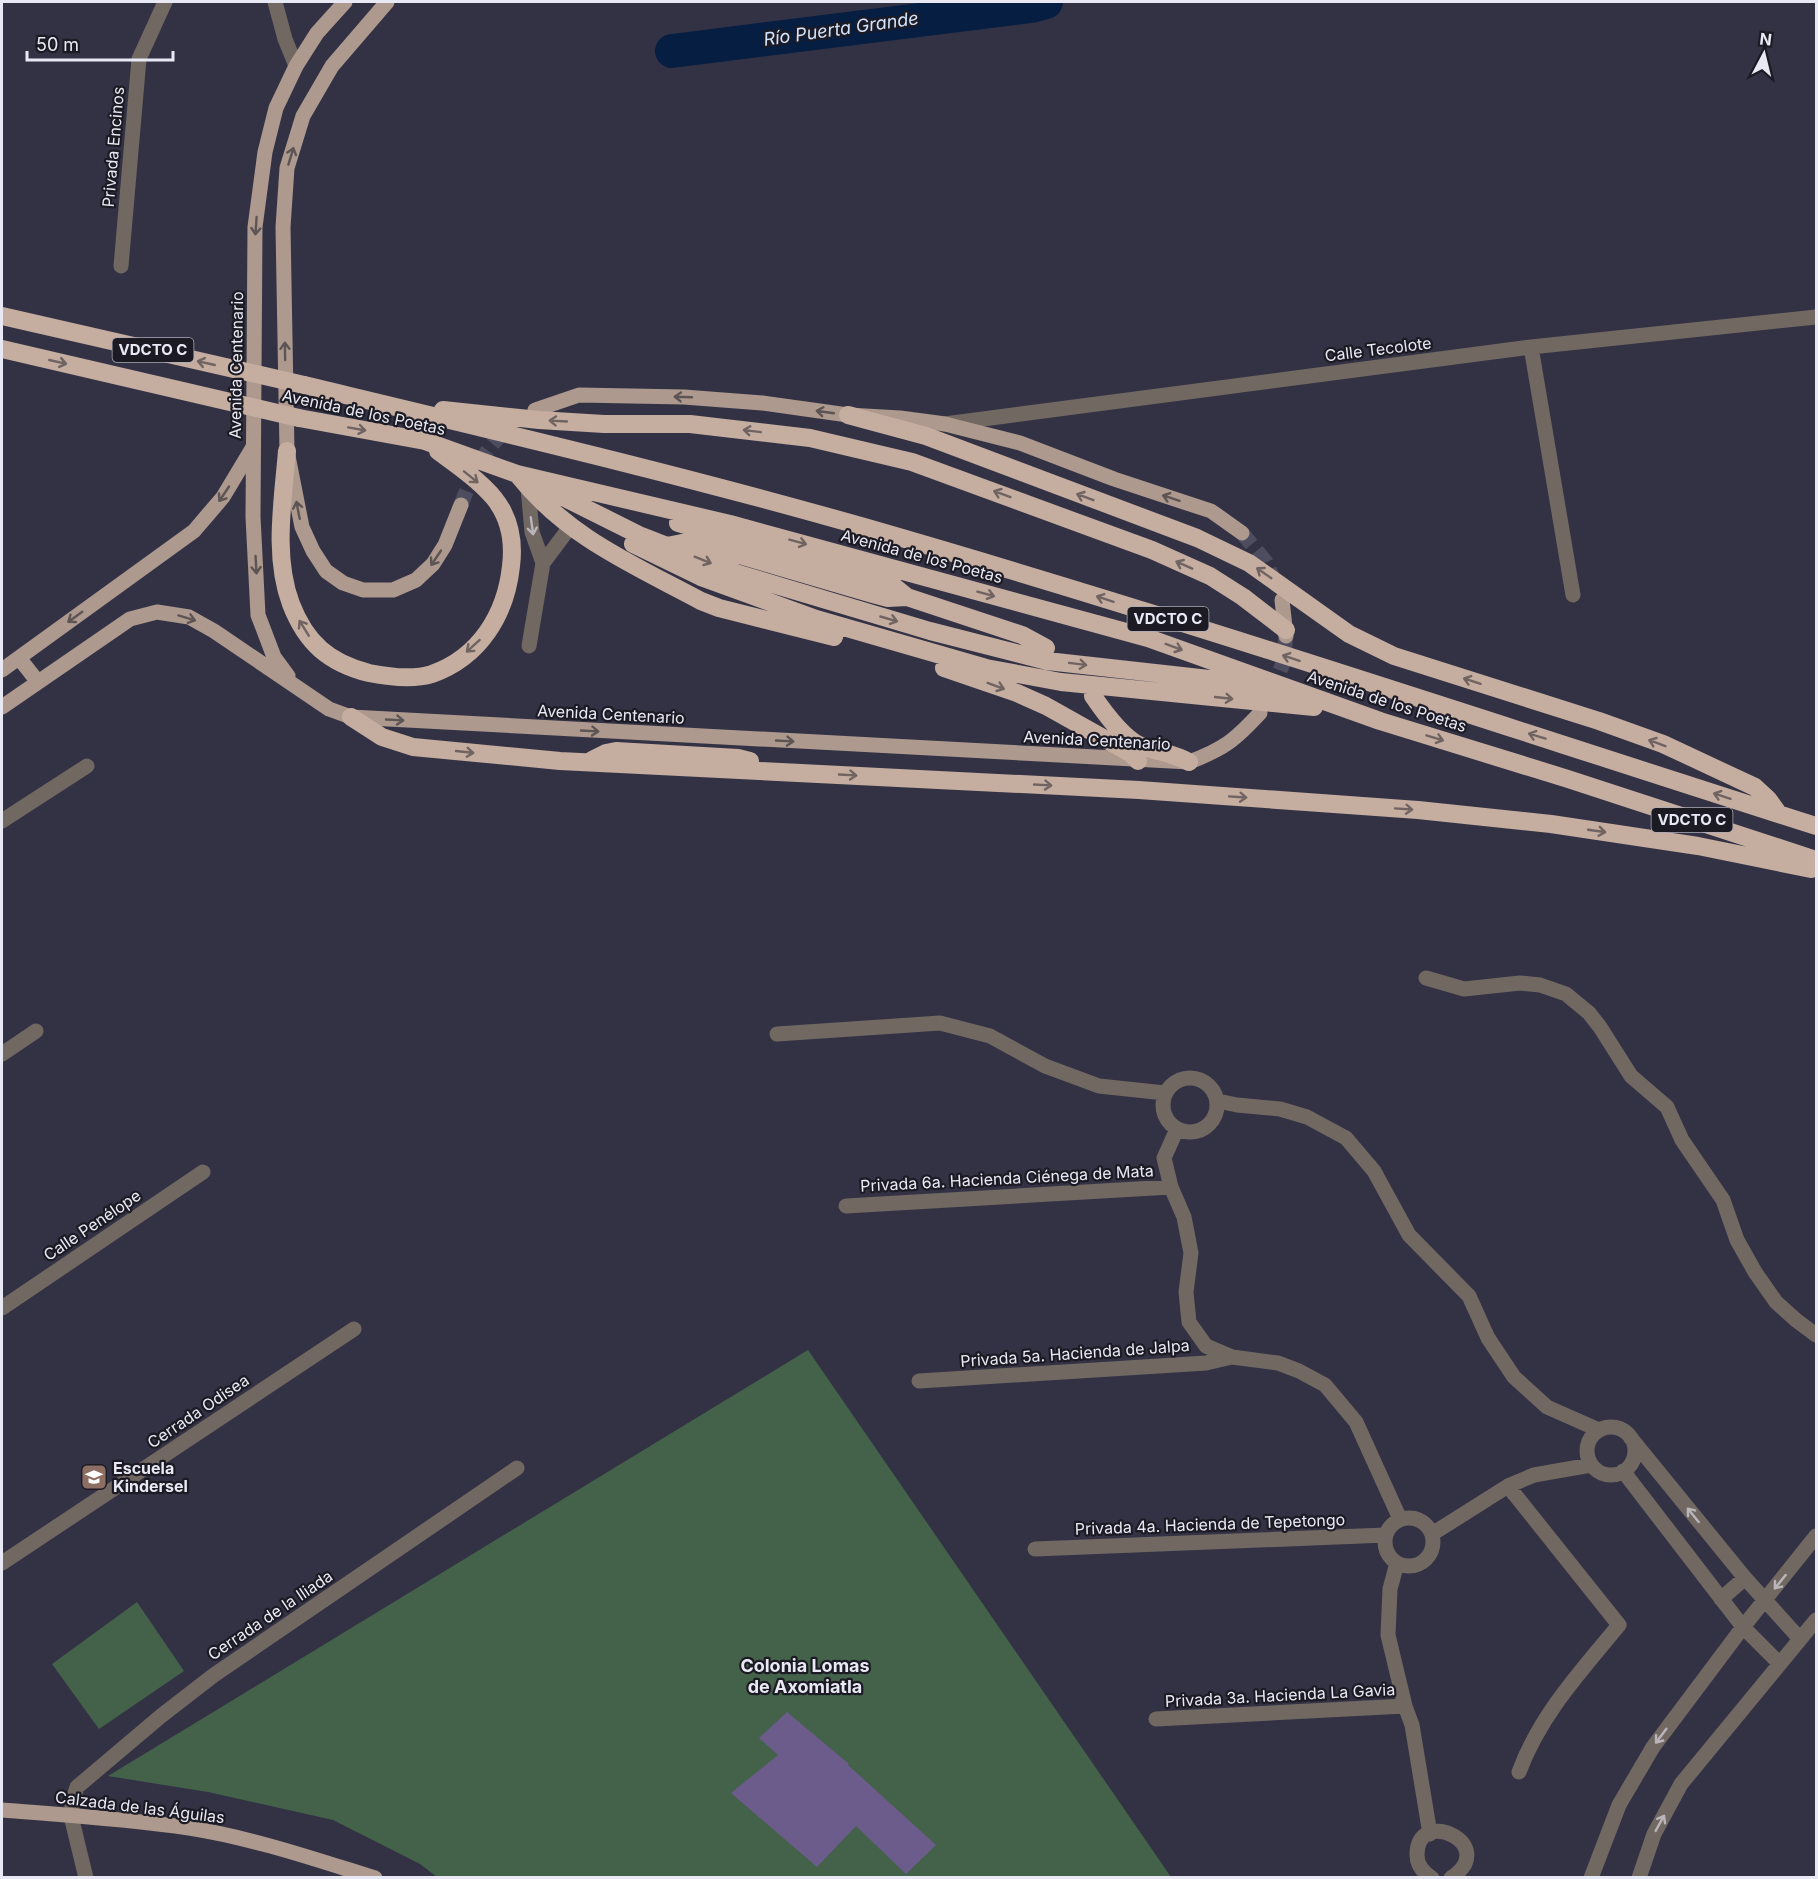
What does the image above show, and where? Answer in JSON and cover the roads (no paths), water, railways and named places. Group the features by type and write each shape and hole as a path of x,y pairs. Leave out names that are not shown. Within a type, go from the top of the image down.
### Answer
{"highway":[{"name":"Avenida de los Poetas","path":"2,316 551,444 915,542 1084,592 1778,813"},
{"name":"Avenida de los Poetas","path":"2,349 299,418 425,441 522,481 590,491 758,531 1148,638 1380,721 1816,860"},
{"path":"380,404 538,420 604,424 690,424 810,438 912,462 1152,550 1210,576 1243,597 1286,633"},
{"path":"848,415 926,436 1197,538 1249,563 1349,634 1394,656 1599,721 1663,744 1755,787 1778,813"},
{"path":"287,451 281,539 284,574 291,603 303,629 317,647 339,663 384,676 408,677 432,674 455,661 475,646 492,627 502,609 509,582 512,554 512,538 507,520 495,499 479,483 425,441"},
{"path":"522,481 570,527 588,540 701,601 719,608 857,642 986,682 1046,706 1130,753 1138,761"},
{"path":"522,481 560,508 709,592 773,610 789,609"},
{"path":"522,481 641,536 736,573 930,631 1047,661 1227,681 1314,707 1380,721"},
{"path":"590,491 601,499 728,538 886,580 907,597"},
{"path":"728,538 758,531"},
{"path":"588,540 619,542 701,577 816,619 986,668 1060,682 1314,707"},
{"path":"667,546 692,541 882,597 907,597 1022,635 1046,648"},
{"path":"812,576 832,603"},
{"path":"709,592 719,608"},
{"path":"1093,696 1132,740 1190,762"},
{"path":"351,717 382,736 413,747 587,763 1140,790 1418,810 1551,824 1698,846 1816,870"},
{"path":"587,763 606,753 616,751 699,746 738,758 766,771"},
{"name":"VDCTO C","path":"1778,813 1816,826"}],"main road":[{"name":"Avenida Centenario","path":"2,670 194,531 223,497 254,444 255,226 265,152 276,108 296,66 318,33 345,2"},
{"path":"387,2 332,66 303,116 287,168 283,227 287,451 302,527 313,551 326,570 343,583 363,590 393,590 416,580 433,564 445,545 461,505"},
{"path":"536,410 579,395 684,397 762,403 848,415 900,417 945,424 1020,443 1114,479 1211,511 1242,533"},
{"path":"254,444 253,517 258,615 274,657 296,686"},
{"path":"1282,600 1286,633"},
{"name":"Avenida Centenario","path":"2,707 130,619 157,612 189,617 214,631 329,709 351,717 699,746 1190,762 1218,751 1241,734 1260,713"},
{"path":"19,658 38,682"},
{"name":"Calzada de las Águilas","path":"2,1810 190,1828 249,1840 309,1856 375,1878"}],"street":[{"name":"Privada Encinos","path":"121,266 139,58 165,2"},
{"path":"276,2 285,39 296,66"},
{"name":"Calle Tecolote","path":"945,424 1532,347 1816,317"},
{"path":"1532,347 1573,595"},
{"path":"522,481 532,532 543,563"},
{"path":"529,646 543,563 570,527"},
{"path":"2,821 87,766"},
{"path":"1426,978 1464,989 1520,983 1540,985 1566,994 1588,1013 1600,1027 1631,1076 1667,1107 1682,1140 1724,1200 1737,1240 1755,1272 1776,1302 1816,1335"},
{"path":"777,1034 940,1023 990,1036 1045,1066 1099,1086 1165,1093"},
{"path":"2,1054 36,1031"},
{"path":"1189,1077 1208,1083 1218,1101 1213,1120 1206,1127 1187,1132 1177,1129 1169,1122 1162,1103 1171,1084 1189,1077"},
{"path":"1218,1101 1280,1109 1307,1117 1346,1138 1374,1171 1410,1235 1469,1296 1488,1338 1514,1377 1547,1407 1599,1430"},
{"path":"1177,1129 1164,1158 1171,1187 1184,1217 1191,1253 1186,1292 1189,1322 1206,1346 1232,1357 1278,1363 1325,1385 1356,1422 1400,1519"},
{"name":"Calle Penélope","path":"2,1308 203,1172"},
{"name":"Privada 6a. Hacienda Ciénega de Mata","path":"846,1206 1171,1187"},
{"name":"Cerrada Odisea","path":"2,1563 354,1329"},
{"name":"Privada 5a. Hacienda de Jalpa","path":"919,1382 1206,1363 1232,1357"},
{"path":"1630,1437 1635,1449 1634,1457 1623,1471 1604,1474 1591,1465 1587,1449 1593,1435 1599,1430 1609,1427 1617,1428 1630,1437 1744,1578 1800,1639"},
{"path":"1432,1534 1508,1486 1534,1476 1591,1465"},
{"name":"Cerrada de la Iliada","path":"71,1816 77,1788 161,1716 214,1675 517,1468"},
{"path":"1623,1471 1743,1627 1779,1664"},
{"path":"1508,1486 1619,1625 1545,1718 1519,1772"},
{"path":"1414,1518 1422,1521 1432,1534 1434,1542 1432,1550 1421,1563 1405,1565 1397,1563 1387,1551 1386,1535 1393,1523 1400,1519 1414,1518"},
{"name":"Privada 4a. Hacienda de Tepetongo","path":"1035,1549 1386,1535"},
{"path":"1592,1878 1619,1805 1647,1757 1743,1627 1816,1536"},
{"path":"1397,1563 1390,1589 1388,1635 1405,1706 1412,1725 1430,1834"},
{"path":"1721,1599 1744,1578"},
{"path":"1639,1878 1654,1834 1681,1784 1816,1620"},
{"name":"Privada 3a. Hacienda La Gavia","path":"1156,1719 1405,1706"},
{"path":"71,1816 86,1878"},
{"path":"1422,1875 1418,1863 1419,1846 1423,1839 1441,1830 1452,1833 1462,1840 1466,1851 1465,1862 1457,1876"}],"waterway":[{"name":"Río Puerta Grande","path":"672,51 1031,6 1046,2"}],"tunnel":[{"path":"461,505 486,452 511,427"},
{"path":"1242,533 1266,562 1275,583"},
{"path":"1272,692 1283,663 1286,636"}],"place":[{"name":"Escuela Kindersel","path":"94,1477"}],"district":[{"name":"Colonia Lomas de Axomiatla","path":"805,1676"}]}
